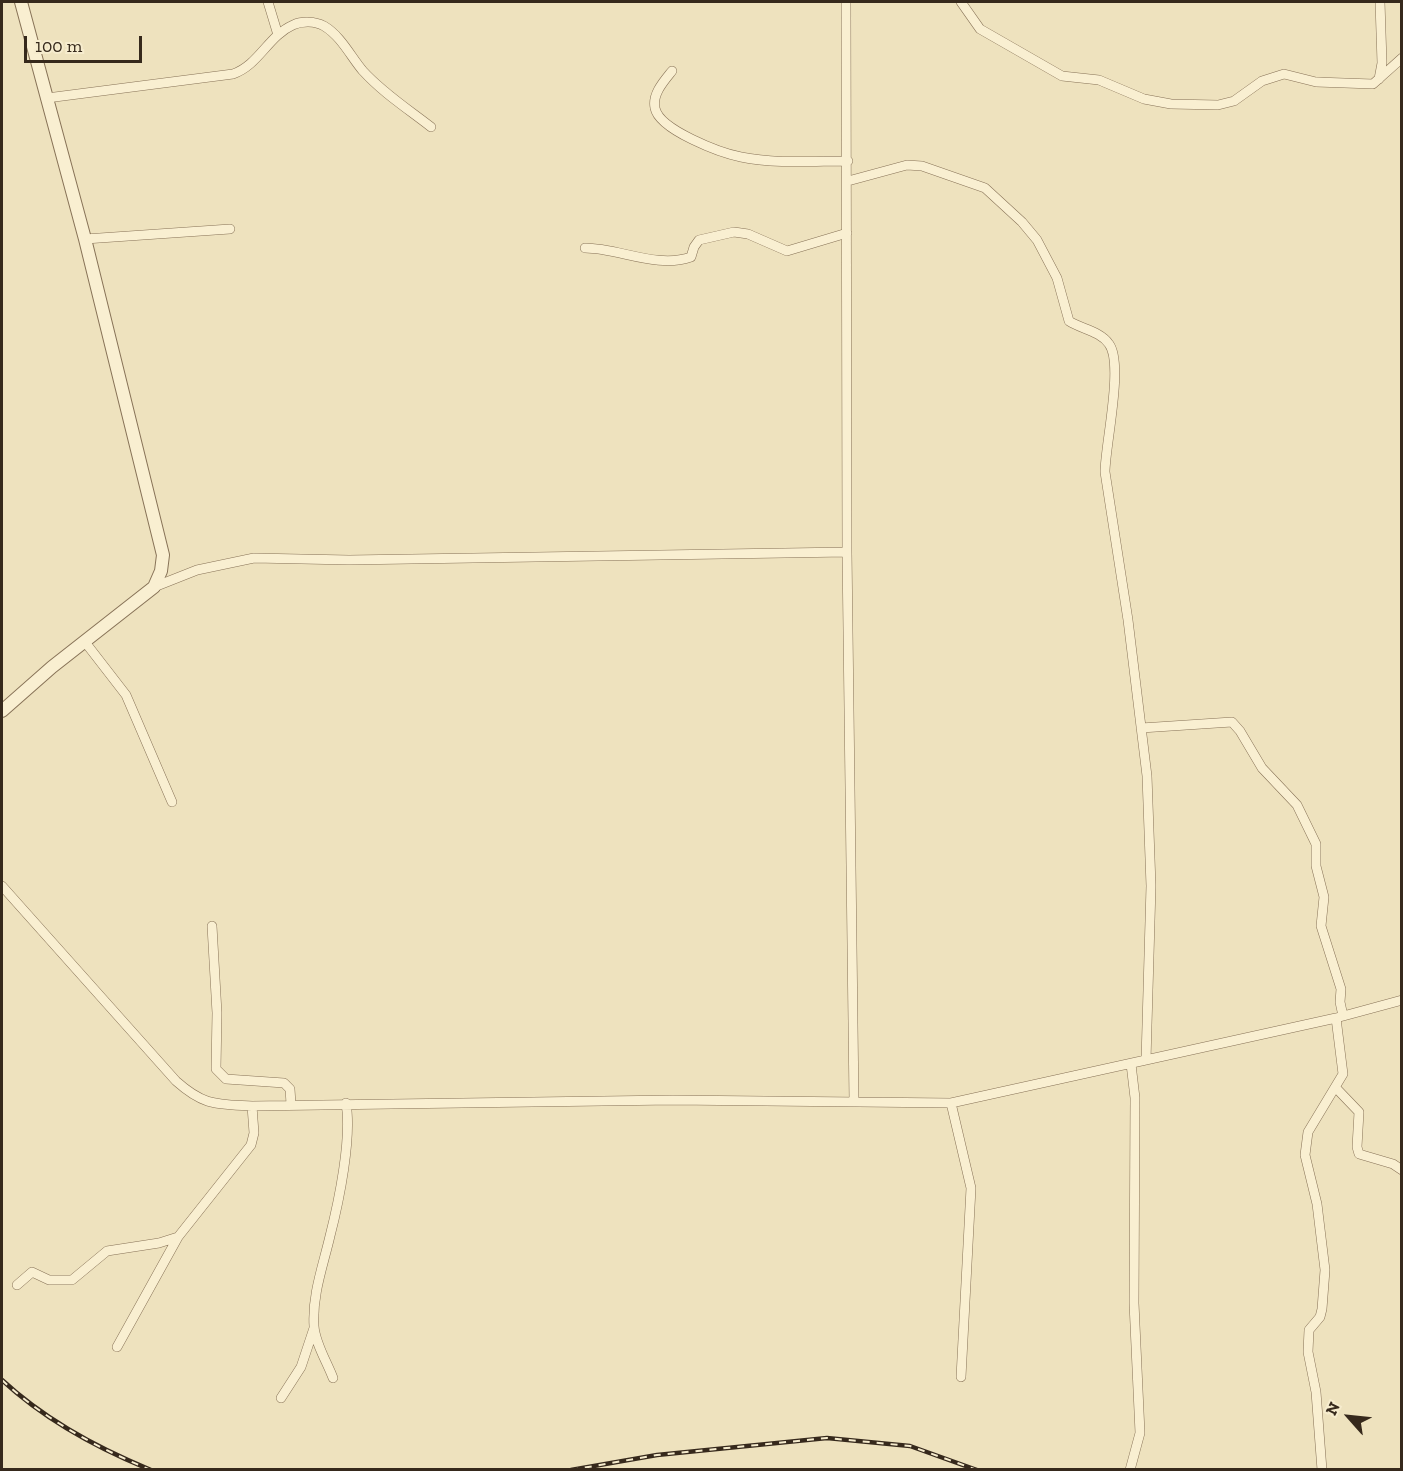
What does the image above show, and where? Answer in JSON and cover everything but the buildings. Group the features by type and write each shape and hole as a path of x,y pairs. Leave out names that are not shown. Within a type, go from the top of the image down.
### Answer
{"street":[{"path":"21,2 85,239 163,555 161,571 154,587"},
{"path":"268,2 278,35"},
{"path":"846,2 847,552 854,1101"},
{"path":"961,2 980,29 1052,68 1062,76 1099,80 1144,99 1170,104 1218,105 1234,101 1262,81 1284,74 1316,82 1374,84 1401,58"},
{"path":"1379,79 1382,63 1380,2"},
{"path":"47,98 233,74 247,69 278,35 294,25 311,22 324,26 378,87 431,127"},
{"path":"672,71 655,97 655,109 661,118 696,141 741,157 767,160 848,161"},
{"path":"848,181 907,165 922,166 985,188 1022,222 1037,240 1057,278 1069,321 1102,337 1110,345 1113,356 1112,422 1105,454 1105,472 1128,620 1147,776 1151,886 1146,1060"},
{"path":"85,239 230,229"},
{"path":"585,248 604,248 670,261 691,257 699,240 734,232 748,234 787,251 847,234"},
{"path":"2,711 154,587 197,570 254,558 349,560 847,552"},
{"path":"84,642 126,694 172,802"},
{"path":"1141,728 1232,722 1262,768 1297,805 1316,844 1316,866 1324,897 1321,926 1341,988 1343,1064 1343,1074 1336,1088 1308,1132 1305,1155 1317,1204 1325,1270 1322,1309 1320,1317 1309,1330 1308,1352 1316,1392 1322,1470"},
{"path":"2,886 147,1049 193,1096 212,1104 252,1106 854,1101 951,1103 1340,1017 1401,999"},
{"path":"212,926 217,1013 216,1069 219,1075 233,1081 284,1083 290,1089 291,1104"},
{"path":"1130,1470 1140,1433 1134,1303 1135,1098 1131,1064"},
{"path":"1336,1088 1359,1112 1357,1147 1359,1154 1393,1164 1401,1170"},
{"path":"951,1103 971,1188 961,1377"},
{"path":"281,1398 301,1367 314,1328 317,1286 330,1238 346,1146 346,1104"},
{"path":"117,1347 178,1237 251,1145 254,1133 252,1106"},
{"path":"17,1285 32,1272 49,1280 72,1280 107,1251 159,1243 178,1237"},
{"path":"314,1328 333,1378"}],"railway":[{"path":"2,1380 53,1420 111,1452 151,1470"},
{"path":"571,1470 657,1455 827,1438 910,1446 977,1470"}]}
